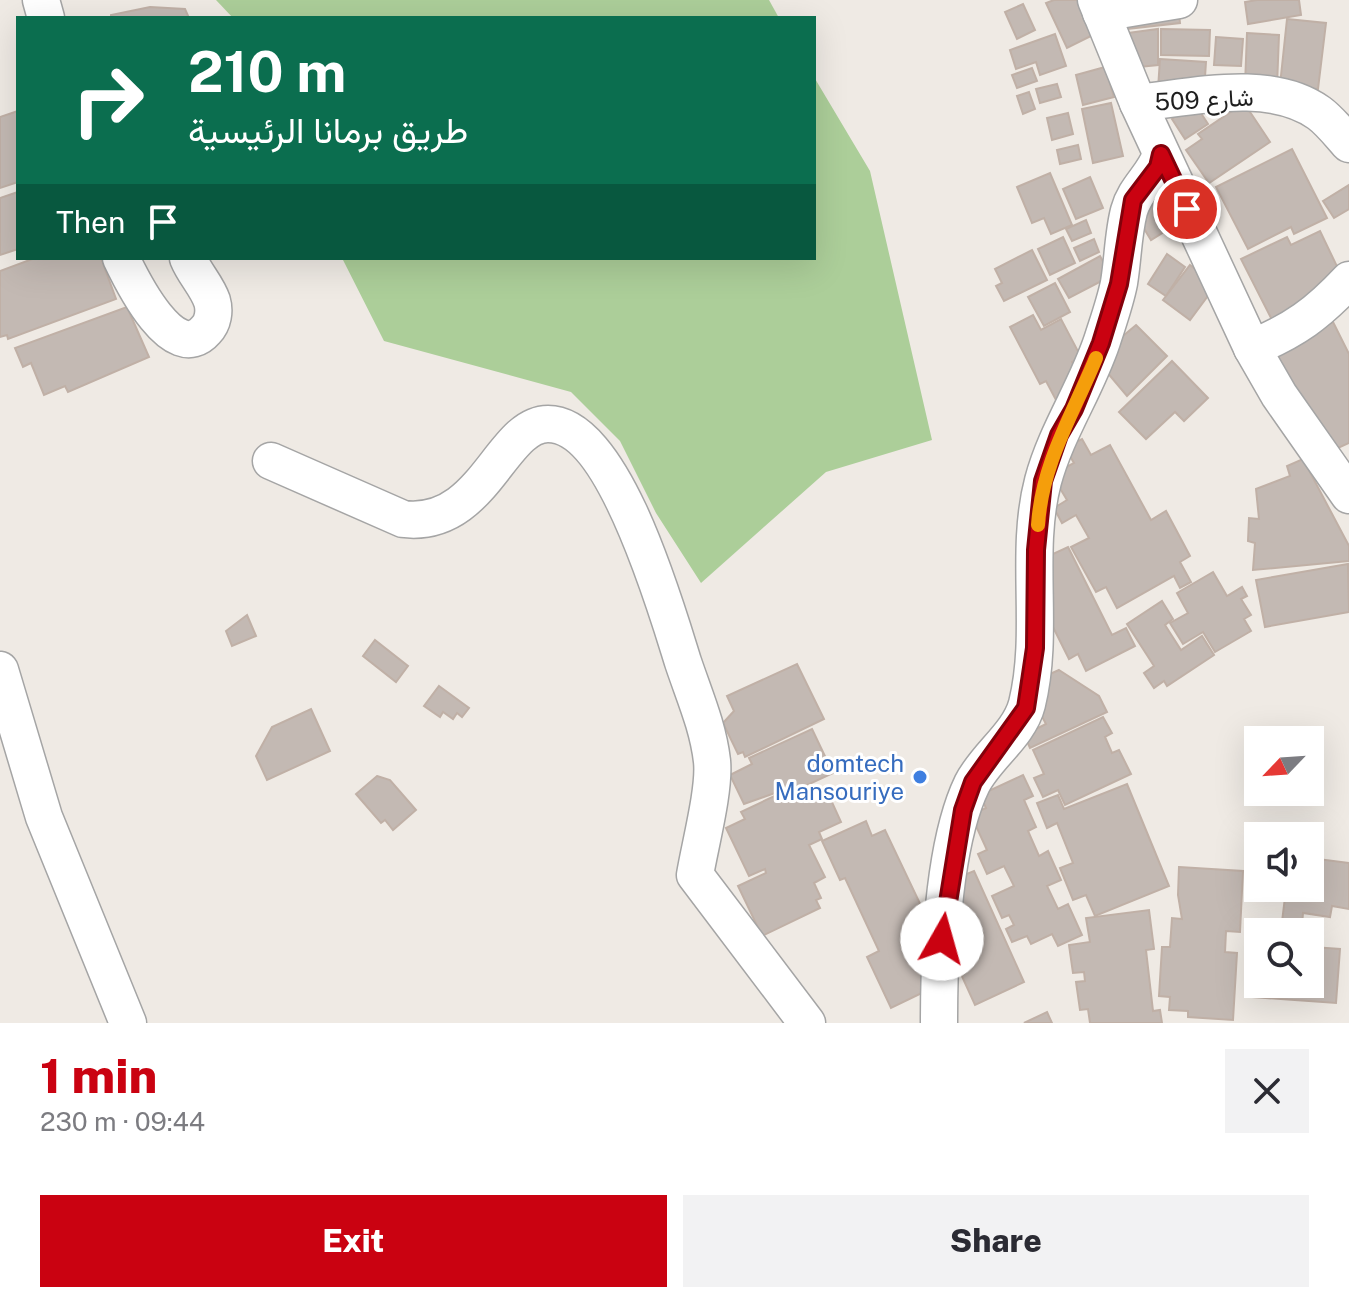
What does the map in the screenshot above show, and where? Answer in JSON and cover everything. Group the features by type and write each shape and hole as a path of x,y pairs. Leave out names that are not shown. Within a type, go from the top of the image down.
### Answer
{"street":[{"path":"1179,0 1099,6 1138,103 1252,348 1279,395 1349,494"},
{"name":"شارع 509","path":"1138,103 1223,94 1283,99 1323,116 1349,144"},
{"path":"939,1023 939,963 951,867 963,810 973,782 1018,724 1026,708 1031,683 1036,550 1043,481 1106,329 1119,284 1133,200 1158,167 1161,154"},
{"path":"122,260 163,326 175,337 191,339 206,332 214,317 212,301 189,260"},
{"path":"1252,348 1289,332 1318,313 1349,280"},
{"path":"271,461 403,519 420,521 452,511 524,435 544,423 567,426 585,442 632,515 652,561 705,725 712,764 695,875 807,1023"},
{"path":"0,670 44,817 128,1023"}],"green space":[{"path":"216,0 769,0 778,16 231,16"},
{"path":"816,80 870,171 932,440 826,472 701,583 656,513 620,441 571,392 384,341 343,260 816,260"}],"building":[{"path":"1086,0 1101,31 1067,48 1046,3"},
{"path":"1299,0 1301,15 1248,24 1245,2"},
{"path":"1023,4 1035,30 1017,39 1005,12"},
{"path":"1178,5 1180,23 1118,30"},
{"path":"150,7 185,9 188,16 111,16"},
{"path":"1287,19 1326,23 1318,89 1280,85"},
{"path":"1158,29 1158,65 1129,68 1120,34"},
{"path":"1161,29 1210,30 1209,56 1161,55"},
{"path":"1247,33 1279,35 1277,86 1245,85"},
{"path":"1055,34 1066,66 1040,75 1036,62 1016,69 1010,50"},
{"path":"1216,37 1243,39 1241,66 1214,65"},
{"path":"1160,59 1206,62 1204,92 1158,89"},
{"path":"1105,67 1114,97 1083,105 1076,75"},
{"path":"1032,68 1037,81 1017,88 1012,75"},
{"path":"1057,84 1061,97 1040,103 1036,89"},
{"path":"1029,92 1035,109 1023,114 1017,96"},
{"path":"1111,103 1123,156 1093,163 1082,109"},
{"path":"1244,103 1270,142 1209,183 1186,150 1202,139 1198,134"},
{"path":"1195,104 1208,124 1185,139 1172,119"},
{"path":"16,112 16,183 0,188 0,117"},
{"path":"1068,113 1073,134 1052,140 1047,118"},
{"path":"1078,145 1081,159 1060,164 1057,150"},
{"path":"1292,149 1327,218 1294,234 1291,227 1248,249 1216,187"},
{"path":"1050,173 1072,225 1051,234 1044,218 1032,223 1017,187"},
{"path":"1090,177 1103,208 1076,219 1063,189"},
{"path":"1349,185 1349,209 1334,218 1323,201"},
{"path":"16,193 16,250 0,255 0,198"},
{"path":"1155,199 1172,227 1151,240 1134,212"},
{"path":"1086,220 1091,233 1072,241 1066,229"},
{"path":"1320,231 1344,281 1272,320 1241,259 1287,237 1291,245"},
{"path":"1063,237 1075,263 1050,275 1038,249"},
{"path":"1094,239 1099,252 1080,261 1074,248"},
{"path":"1032,250 1047,280 1004,301 996,286 1002,283 995,269"},
{"path":"1167,254 1185,267 1166,296 1148,284"},
{"path":"1100,256 1111,276 1069,298 1058,279"},
{"path":"30,260 102,260 116,299 8,339 7,335 0,337 0,271"},
{"path":"1190,265 1216,285 1190,320 1163,300"},
{"path":"1055,283 1070,312 1044,326 1028,297"},
{"path":"127,307 149,357 68,392 65,386 44,395 31,363 23,367 15,348"},
{"path":"1033,315 1041,330 1061,319 1081,357 1072,362 1084,386 1056,400 1046,381 1040,384 1010,327"},
{"path":"1333,322 1349,354 1349,443 1327,453 1266,354"},
{"path":"1136,325 1167,356 1127,396 1101,365 1110,347"},
{"path":"1172,361 1208,398 1184,421 1175,412 1146,439 1119,412"},
{"path":"1082,439 1091,455 1110,445 1151,520 1166,511 1190,556 1180,562 1191,582 1180,588 1174,576 1117,608 1106,587 1096,592 1071,547 1089,538 1076,515 1062,523 1054,508 1067,500 1058,485 1045,479 1074,463 1065,448"},
{"path":"1303,459 1349,546 1349,561 1253,570 1255,543 1248,541 1249,518 1259,519 1256,489 1290,476 1287,466"},
{"path":"1068,547 1112,635 1126,628 1135,646 1086,671 1078,654 1069,659 1036,593 1040,560"},
{"path":"1348,564 1349,612 1265,627 1256,580"},
{"path":"1213,572 1227,596 1242,587 1247,596 1241,599 1251,615 1244,619 1251,631 1215,652 1203,632 1183,644 1170,623 1188,613 1177,593"},
{"path":"1162,601 1173,619 1165,625 1181,650 1202,636 1214,655 1167,686 1164,681 1154,688 1144,673 1154,666 1127,624"},
{"path":"247,615 256,636 232,646 226,631"},
{"path":"375,640 408,666 396,682 363,656"},
{"path":"797,664 824,719 745,757 743,752 738,754 723,723 734,711 727,696"},
{"path":"1059,670 1099,696 1107,712 1030,748 1024,735 1046,724 1035,703 1041,678"},
{"path":"439,686 469,708 462,717 457,713 453,719 443,712 440,717 424,706"},
{"path":"311,709 330,751 267,780 256,756 272,727"},
{"path":"1103,717 1112,733 1105,737 1112,753 1119,750 1131,774 1065,805 1058,790 1043,797 1034,778 1044,774 1033,750"},
{"path":"812,729 833,773 788,794 786,789 744,804 730,775 752,764 749,758"},
{"path":"1023,775 1033,796 1024,800 1036,827 1028,831 1039,856 1048,851 1061,880 1047,886 1058,909 1068,904 1082,935 1058,946 1052,934 1031,944 1027,936 1012,942 1006,929 1014,925 1009,915 1002,918 992,896 1014,886 1004,866 987,874 978,854 987,850 971,815 986,808 980,795"},
{"path":"377,776 390,780 416,810 393,830 385,820 381,823 356,794"},
{"path":"1127,784 1169,886 1095,916 1086,895 1073,900 1060,868 1073,863 1057,823 1047,828 1037,803 1058,795 1064,809"},
{"path":"813,789 815,794 826,789 841,822 819,832 822,839 809,845 825,877 814,883 821,898 816,900 820,908 762,936 738,886 766,873 765,869 749,876 726,828 745,819 741,812 785,791 789,800"},
{"path":"866,821 872,836 885,830 933,931 930,989 891,1008 867,957 879,951 845,878 840,880 822,841"},
{"path":"1324,860 1349,863 1349,909 1332,906 1330,917 1303,913 1303,918 1282,918 1284,902 1324,902"},
{"path":"1179,867 1243,871 1240,932 1226,931 1225,952 1237,953 1233,1020 1188,1017 1188,1011 1169,1010 1170,997 1159,996 1162,947 1170,947 1172,918 1182,919 1178,895"},
{"path":"974,871 1024,982 975,1005 950,950 978,938 952,880"},
{"path":"1149,910 1154,949 1146,950 1153,1011 1160,1010 1162,1023 1090,1023 1088,1009 1080,1010 1076,982 1085,981 1084,972 1073,973 1069,945 1090,942 1086,918"},
{"path":"1324,948 1340,949 1336,1003 1267,998 1324,998"},
{"path":"1047,1012 1052,1023 1024,1023"}],"slow traffic":[{"path":"1038,525 1043,481 1059,435 1096,358"}],"place":[{"name":"domtech Mansouriye","path":"920,777"}],"route":[{"path":"942,939 951,867 963,810 973,782 1018,724 1026,708 1035,648 1036,550 1043,481 1059,435 1074,409 1101,343 1114,302 1128,212 1144,182 1158,167 1161,154 1187,209"}]}
